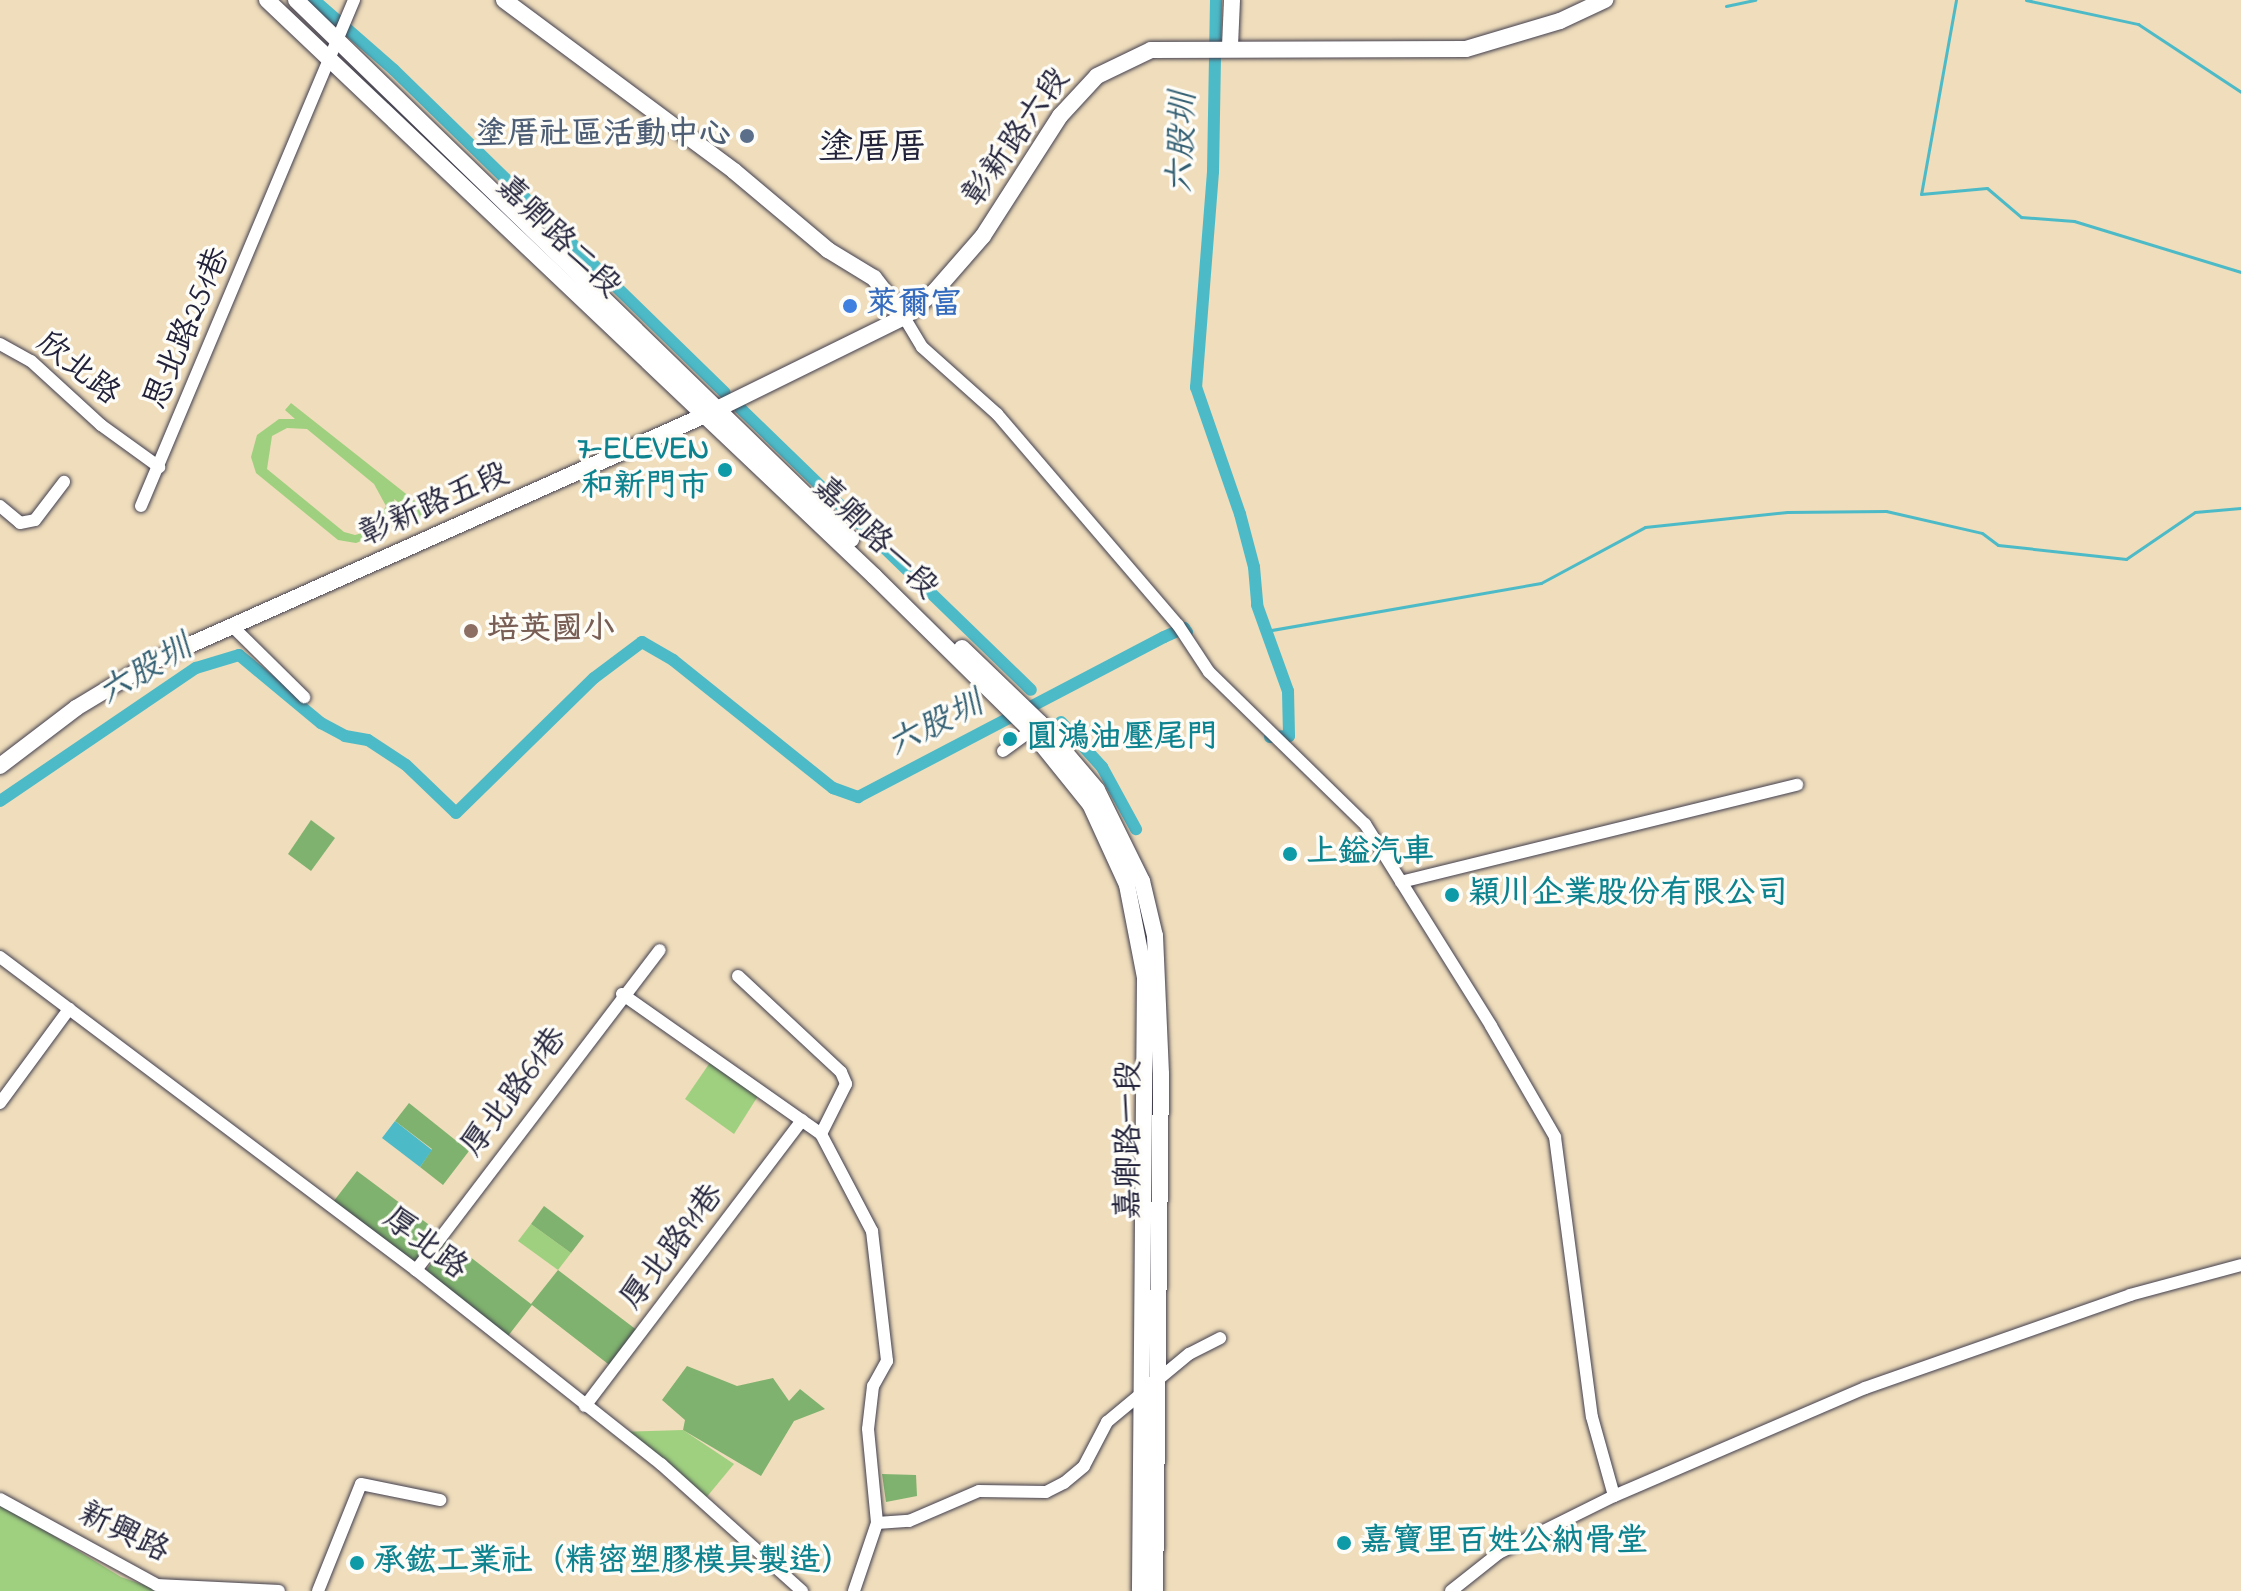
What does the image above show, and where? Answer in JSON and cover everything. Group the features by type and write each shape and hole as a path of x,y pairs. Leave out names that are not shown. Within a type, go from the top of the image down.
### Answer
{"street":[{"name":"嘉卿路二段","path":"267,0 710,413"},
{"name":"嘉卿路二段","path":"296,0 343,29 710,413"},
{"name":"思北路251巷","path":"141,506 284,173 354,0"},
{"path":"504,0 734,171 828,250 874,278 922,347 997,414 1178,625 1186,639 1254,719 1365,824 1555,1137 1592,1417 1614,1496"},
{"path":"1232,0 1230,46 1466,49 1560,21 1605,0"},
{"name":"彰新路六段","path":"904,317 935,291 983,236 1060,116 1097,76 1151,50 1230,46"},
{"name":"彰新路五段","path":"0,766 76,708 154,661 710,413 904,317"},
{"name":"欣北路","path":"0,344 31,361 101,425 159,467"},
{"name":"嘉卿路一段","path":"710,413 1036,727 1097,790 1120,829 1142,881 1155,936 1161,1074 1155,1591"},
{"path":"0,506 20,523 35,520 64,482"},
{"path":"231,625 304,697"},
{"path":"1003,751 1036,727"},
{"name":"嘉卿路一段","path":"1036,727 1090,804 1117,856 1142,950 1146,1022 1140,1591"},
{"path":"1401,882 1797,785"},
{"name":"厚北路61巷","path":"416,1270 622,994 660,950"},
{"name":"厚北路","path":"0,957 416,1270 661,1464 802,1591"},
{"path":"738,976 841,1072 846,1084 821,1134"},
{"path":"622,994 821,1134 858,1199 877,1256 887,1361 873,1386 868,1429 877,1523 854,1591"},
{"path":"0,1103 69,1009"},
{"name":"厚北路91巷","path":"585,1406 802,1120"},
{"path":"1451,1591 1499,1553 1614,1496 1931,1363 2130,1295 2241,1265"},
{"path":"877,1523 909,1521 979,1491 1046,1492 1064,1483 1084,1466 1107,1422 1142,1397 1157,1379 1220,1338"},
{"path":"318,1591 361,1484 440,1500"},
{"name":"新興路","path":"0,1500 160,1588 279,1591"}],"green space":[{"path":"291,403 429,512 420,519 394,499 396,509 386,531 356,543 338,540 256,473 251,457 257,435 279,419 295,419 285,410","holes":["287,428 307,429 374,484 386,506 373,530 355,535 344,532 267,469 272,436"]},
{"path":"311,820 335,838 311,871 288,854"},
{"path":"711,1061 758,1096 734,1134 685,1099"},
{"path":"409,1103 469,1151 443,1185 420,1167 432,1149 395,1121"},
{"path":"357,1171 440,1233 417,1264 330,1206"},
{"path":"544,1206 584,1236 571,1253 531,1224"},
{"path":"531,1224 571,1253 558,1270 518,1241"},
{"path":"447,1239 531,1304 558,1270 638,1331 612,1367 532,1305 505,1340 424,1274"},
{"path":"687,1366 737,1386 773,1378 789,1401 800,1389 825,1409 794,1421 761,1476 683,1430 685,1420 662,1400"},
{"path":"683,1430 734,1464 705,1499 617,1432"},
{"path":"882,1474 916,1475 917,1496 886,1502"},
{"path":"0,1503 121,1577 161,1591 0,1591"}],"water":[{"path":"395,1121 432,1150 420,1167 382,1138"}],"waterway":[{"path":"314,0 394,70 725,393"},
{"name":"六股圳","path":"1216,0 1213,172 1196,387 1240,514 1254,567 1257,605 1288,691 1289,736 1270,737"},
{"path":"1726,6 1755,0"},
{"path":"1956,0 1921,194 1987,188 2021,217 2074,221 2241,272"},
{"path":"2026,0 2138,24 2241,92"},
{"path":"740,408 1031,690"},
{"path":"1266,631 1541,583 1645,527 1787,512 1886,511 1982,533 1998,545 2126,559 2195,512 2241,508"},
{"name":"六股圳","path":"0,801 196,668 239,655 321,723 345,736 368,740 406,765 456,813 594,678 642,642 673,660 833,788 858,797 1164,637 1184,628 1187,632"},
{"path":"1061,722 1102,767 1136,829"}],"place":[{"name":"塗厝社區活動中心","path":"747,136"},
{"name":"萊爾富","path":"850,306"},
{"name":"7-ELEVEN 和新門市","path":"725,470"},
{"name":"培英國小","path":"471,631"},
{"name":"圓鴻油壓尾門","path":"1010,739"},
{"name":"上鎰汽車","path":"1290,854"},
{"name":"穎川企業股份有限公司","path":"1452,895"},
{"name":"嘉寶里百姓公納骨堂","path":"1344,1543"},
{"name":"承鋐工業社（精密塑膠模具製造）","path":"357,1563"}],"district":[{"name":"塗厝厝","path":"872,150"}]}
